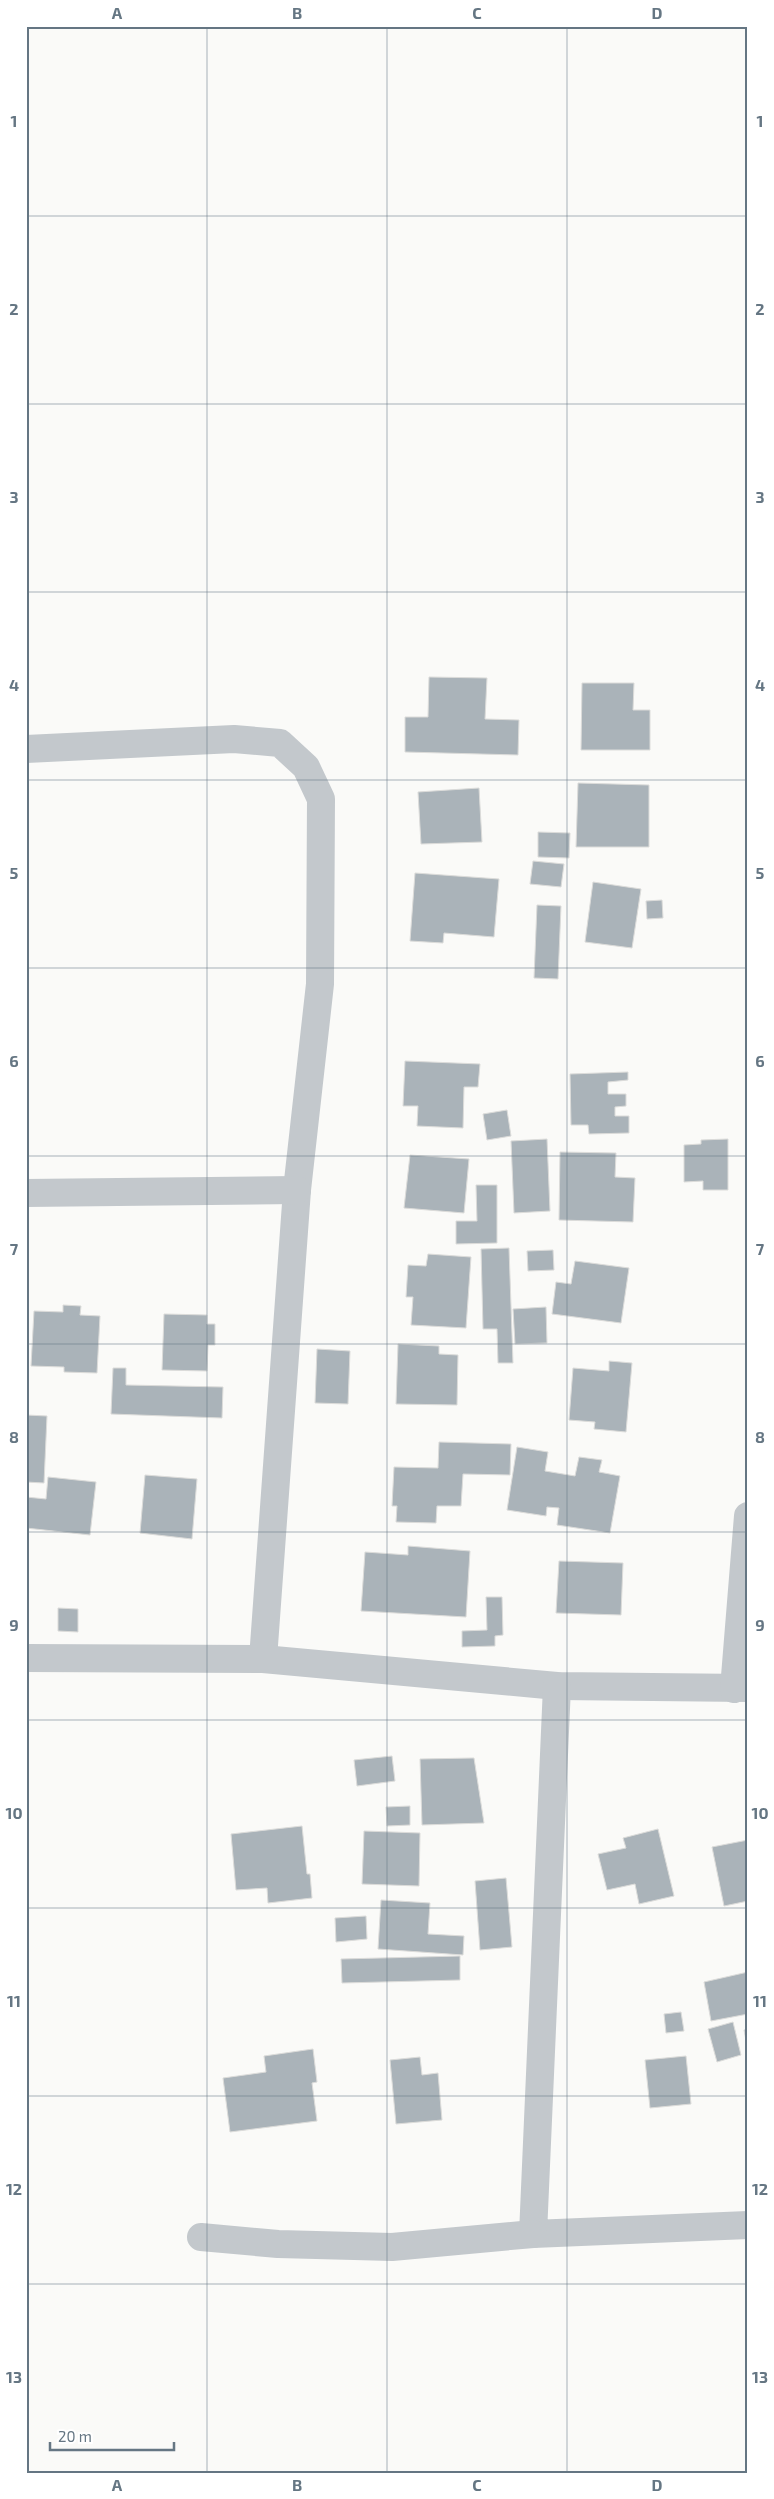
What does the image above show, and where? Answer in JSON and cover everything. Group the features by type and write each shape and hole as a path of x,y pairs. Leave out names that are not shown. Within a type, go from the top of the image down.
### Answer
{"street":[{"path":"26,749 234,739 280,743 306,767 320,799 320,984 297,1190 263,1659"},
{"path":"26,1193 297,1190"},
{"path":"26,1658 263,1659 557,1686 741,1688 748,1516"},
{"path":"533,2234 557,1686"},
{"path":"201,2237 278,2244 392,2248 533,2234 748,2225"}],"building":[{"path":"429,677 487,678 485,719 519,720 518,755 405,752 405,717 428,717"},
{"path":"582,683 634,683 633,710 650,710 650,750 581,750"},
{"path":"578,783 649,785 649,847 576,847"},
{"path":"479,788 482,842 421,844 418,792"},
{"path":"538,832 570,833 569,858 538,857"},
{"path":"533,861 564,864 561,887 530,884"},
{"path":"415,873 499,879 494,937 444,933 443,943 410,941"},
{"path":"593,882 641,889 632,948 585,942"},
{"path":"662,900 663,918 647,919 646,901"},
{"path":"537,905 561,906 558,979 534,978"},
{"path":"405,1061 480,1064 478,1087 464,1087 463,1128 417,1126 418,1106 403,1106"},
{"path":"628,1072 628,1080 608,1082 608,1094 626,1094 626,1106 615,1107 615,1116 629,1116 629,1133 589,1134 588,1125 571,1125 570,1074"},
{"path":"507,1110 511,1136 487,1140 483,1114"},
{"path":"547,1139 550,1211 514,1213 511,1141"},
{"path":"728,1139 728,1190 703,1190 703,1181 684,1182 684,1145 701,1144 701,1140"},
{"path":"560,1152 616,1153 615,1177 635,1178 633,1222 559,1220"},
{"path":"410,1155 469,1159 464,1213 404,1208"},
{"path":"476,1185 497,1185 497,1243 456,1244 456,1221 477,1221"},
{"path":"509,1248 513,1363 498,1363 497,1329 483,1329 481,1249"},
{"path":"553,1250 554,1270 528,1271 527,1251"},
{"path":"428,1254 471,1257 466,1328 411,1325 413,1297 406,1297 408,1265 426,1266"},
{"path":"575,1261 629,1268 621,1323 552,1314 556,1282 571,1284"},
{"path":"63,1305 81,1306 80,1315 100,1316 97,1373 64,1372 64,1367 31,1366 34,1311 63,1312"},
{"path":"546,1307 547,1343 515,1344 513,1309"},
{"path":"164,1314 207,1315 207,1324 215,1324 215,1345 208,1345 207,1371 162,1370"},
{"path":"398,1344 439,1346 439,1354 458,1355 457,1405 396,1404"},
{"path":"317,1349 350,1351 348,1404 315,1403"},
{"path":"609,1361 632,1363 626,1432 594,1429 595,1422 569,1420 573,1368 609,1371"},
{"path":"113,1368 126,1368 126,1385 223,1387 222,1418 111,1414"},
{"path":"26,1415 47,1416 44,1483 26,1482"},
{"path":"439,1442 511,1444 510,1475 463,1474 461,1506 437,1506 436,1523 396,1522 397,1506 392,1506 394,1467 438,1468"},
{"path":"517,1447 548,1452 545,1471 575,1476 579,1457 602,1460 599,1472 620,1476 610,1533 557,1525 559,1508 547,1507 546,1516 507,1510"},
{"path":"145,1475 197,1479 192,1539 140,1533"},
{"path":"48,1477 96,1482 90,1535 26,1528 26,1497 46,1499"},
{"path":"408,1546 470,1551 466,1617 361,1611 365,1552 408,1555"},
{"path":"559,1561 623,1563 621,1615 556,1613"},
{"path":"486,1597 502,1597 503,1635 495,1636 495,1646 462,1647 462,1631 487,1630"},
{"path":"58,1608 78,1609 78,1632 58,1631"},
{"path":"392,1756 395,1781 357,1786 354,1760"},
{"path":"474,1758 484,1823 422,1825 420,1759"},
{"path":"410,1806 410,1825 387,1826 386,1807"},
{"path":"302,1826 307,1874 310,1874 312,1898 268,1903 267,1888 236,1890 231,1834"},
{"path":"658,1829 674,1896 639,1904 635,1884 607,1890 598,1854 626,1848 623,1838"},
{"path":"364,1831 420,1833 419,1886 362,1884"},
{"path":"748,1840 748,1901 724,1906 712,1847"},
{"path":"506,1878 512,1947 480,1950 475,1881"},
{"path":"381,1900 430,1903 428,1934 464,1936 463,1955 378,1949"},
{"path":"366,1916 367,1939 336,1942 335,1918"},
{"path":"460,1956 460,1980 342,1983 341,1959"},
{"path":"748,1972 748,2014 711,2021 704,1982"},
{"path":"681,2012 684,2031 666,2033 664,2014"},
{"path":"733,2022 741,2055 717,2062 708,2029"},
{"path":"748,2029 748,2051 744,2030"},
{"path":"313,2049 317,2082 312,2083 317,2121 230,2132 223,2078 266,2072 264,2056"},
{"path":"686,2056 691,2104 650,2108 645,2060"},
{"path":"420,2057 422,2075 438,2073 442,2120 396,2124 390,2060"}]}
